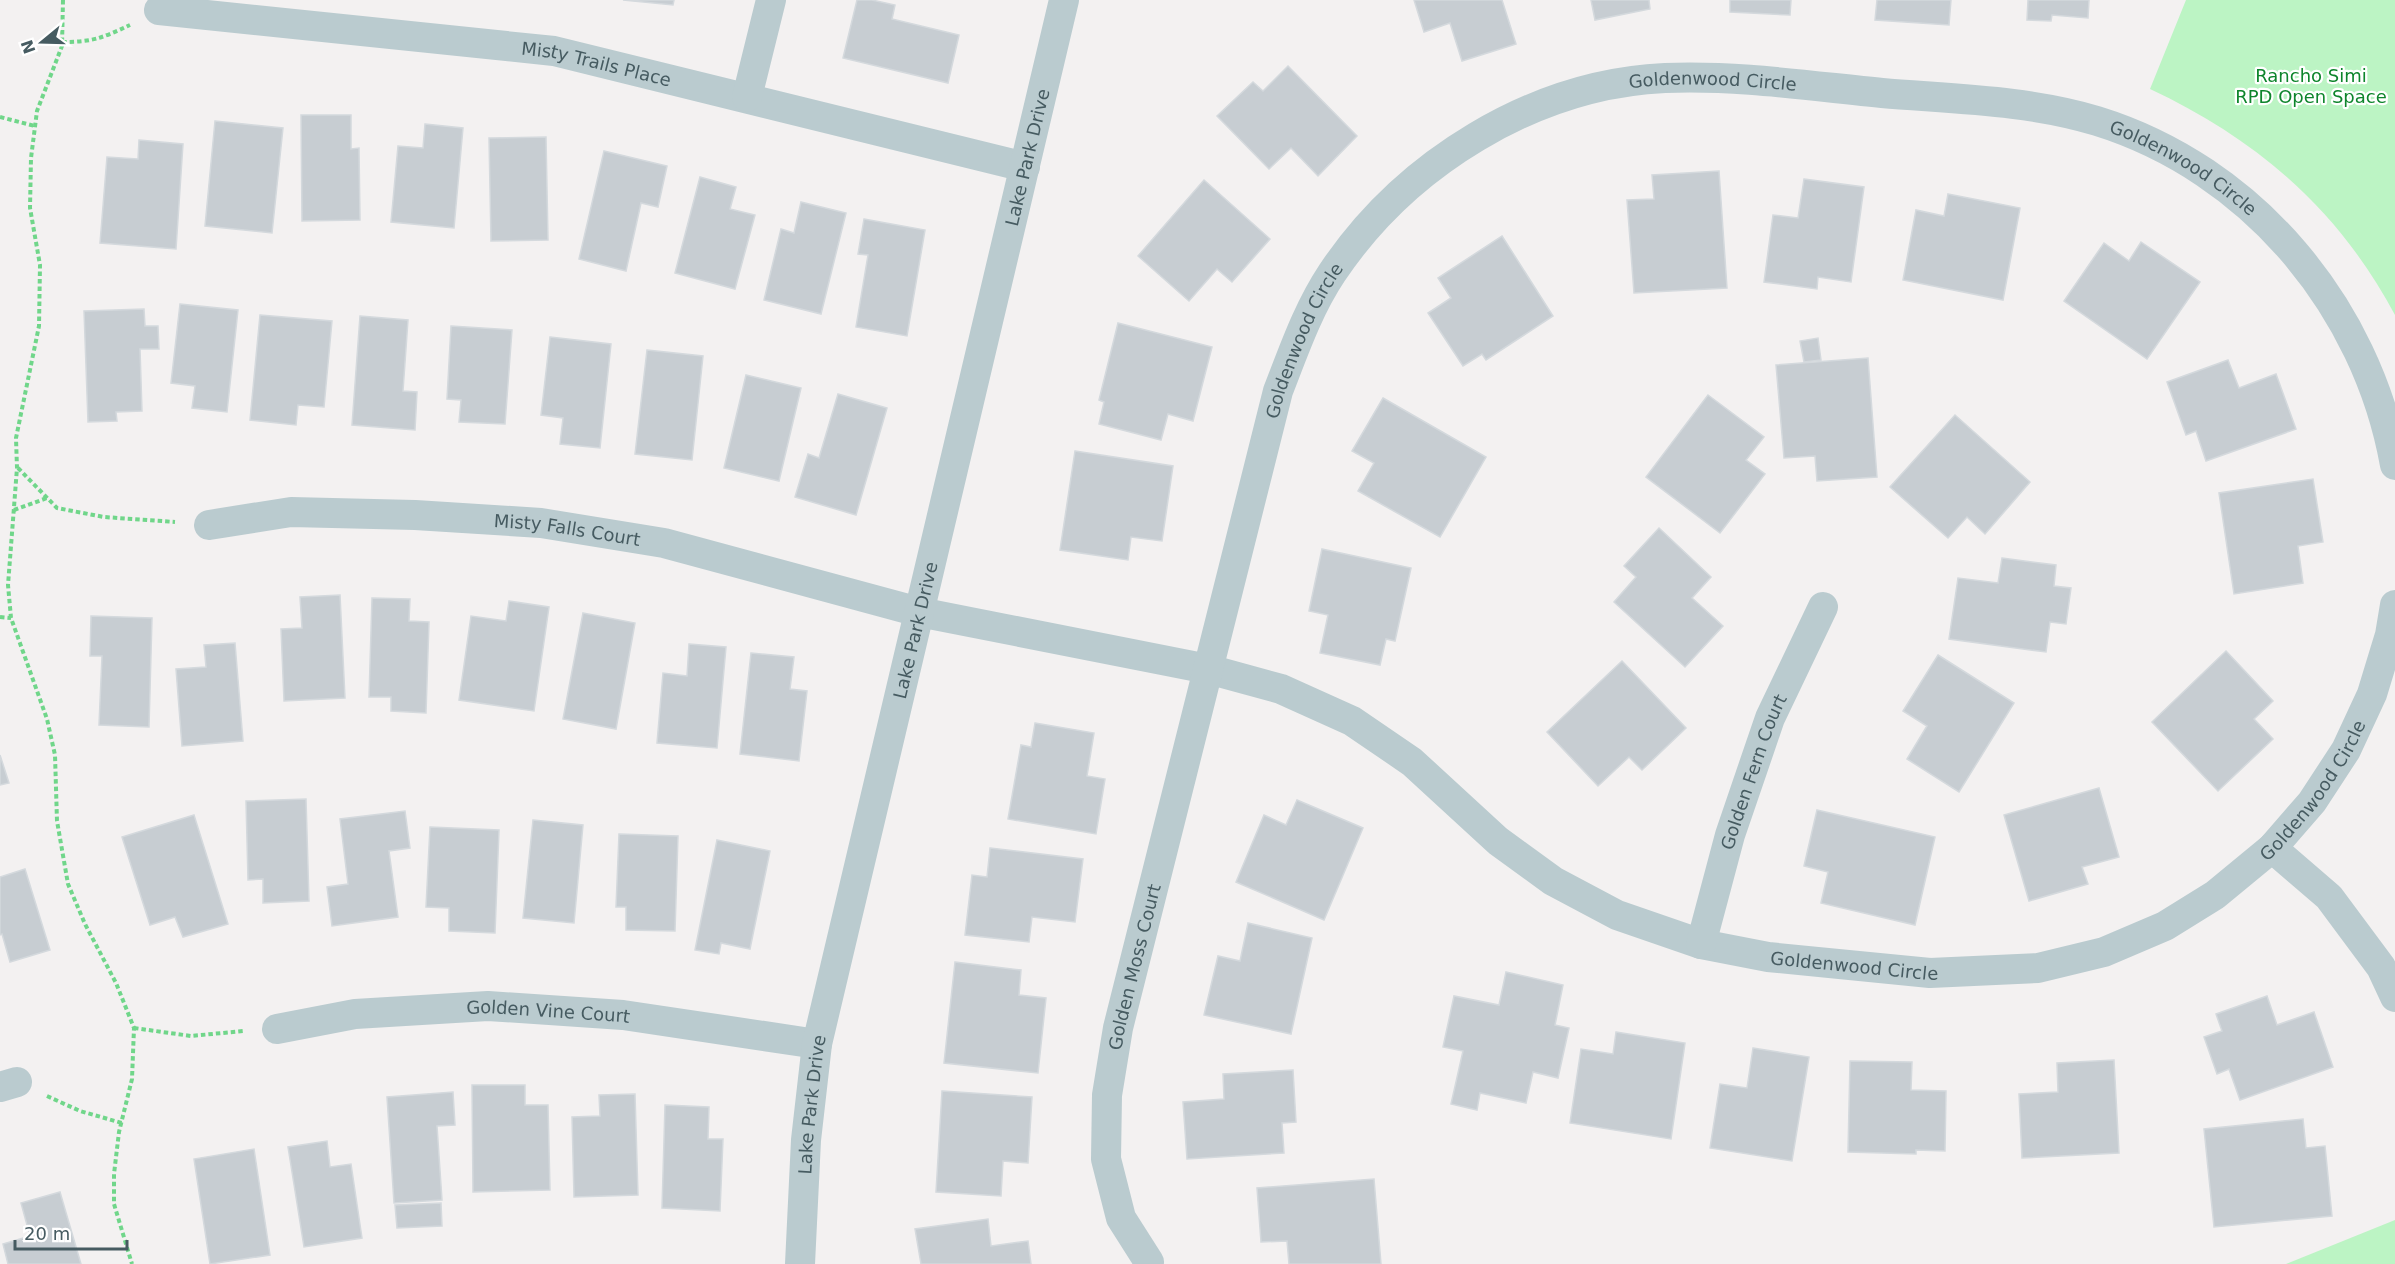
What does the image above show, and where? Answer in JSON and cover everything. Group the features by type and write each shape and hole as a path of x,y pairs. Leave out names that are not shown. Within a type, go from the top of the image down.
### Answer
{"street":[{"path":"747,97 771,0"},
{"name":"Lake Park Drive","path":"800,1264 806,1140 817,1044 1064,0"},
{"name":"Misty Trails Place","path":"159,10 326,13 554,51 1025,167"},
{"name":"Goldenwood Circle","path":"1209,669 1278,391 1303,325 1331,274 1366,226 1447,154 1491,127 1550,101 1605,86 1663,78 1727,79 2040,107 2100,122 2156,145 2210,176 2250,207 2287,243 2325,292 2356,345 2380,402 2395,465"},
{"name":"Misty Falls Court","path":"209,525 291,512 415,515 541,523 664,543 919,612"},
{"name":"Goldenwood Circle","path":"919,612 1209,669 1281,689 1352,721 1412,762 1498,841 1553,881 1617,915 1701,944 1768,957 1930,973 2038,968 2104,952 2165,926 2215,895 2272,848 2313,802 2346,750 2372,694 2390,635 2395,605"},
{"name":"Golden Fern Court","path":"1701,944 1731,835 1770,718 1823,607"},
{"name":"Golden Moss Court","path":"1149,1262 1120,1218 1106,1159 1107,1095 1118,1028 1209,669"},
{"path":"2272,848 2329,897 2381,967 2395,997"},
{"name":"Golden Vine Court","path":"277,1029 355,1014 488,1005 623,1015 817,1044"}],"path":[{"path":"63,0 62,42 37,111 31,158 30,208 40,265 39,326 16,438 17,468 8,585 11,618 46,719 55,755 57,821 68,884 116,983 134,1028 132,1079 114,1173 114,1204 132,1264"},
{"path":"62,42 98,40 159,10"},
{"path":"0,117 35,126"},
{"path":"17,468 57,508 105,518 209,525"},
{"path":"14,510 47,498"},
{"path":"0,617 11,618"},
{"path":"134,1028 191,1036 277,1029"},
{"path":"8,1084 80,1112 122,1123"}],"green space":[{"name":"Rancho Simi RPD Open Space","path":"2186,0 2395,0 2395,315 2373,277 2348,242 2292,181 2226,131 2150,89"},
{"path":"2395,1220 2395,1264 2286,1264"}],"building":[{"path":"623,0 674,0 673,5"},
{"path":"857,0 872,0 895,5 892,19 959,35 948,83 843,58"},
{"path":"1414,0 1502,0 1516,44 1462,61 1450,23 1424,32"},
{"path":"1591,0 1649,0 1650,9 1595,20"},
{"path":"1730,0 1791,0 1790,15 1730,12"},
{"path":"1877,0 1951,0 1949,25 1875,20"},
{"path":"2028,0 2089,0 2088,18 2052,15 2051,21 2027,20"},
{"path":"1288,66 1357,136 1318,176 1291,148 1269,169 1217,116 1253,82 1263,91"},
{"path":"301,115 351,115 351,149 359,148 360,220 302,221"},
{"path":"215,121 283,128 272,233 205,226"},
{"path":"425,124 463,128 454,228 391,222 398,146 423,148"},
{"path":"546,137 548,240 491,241 489,138"},
{"path":"139,140 183,144 176,249 100,243 107,157 138,159"},
{"path":"604,151 667,166 658,207 641,203 626,271 579,259"},
{"path":"1719,171 1727,288 1634,293 1627,200 1654,199 1652,175"},
{"path":"700,177 736,187 730,209 755,215 735,289 675,273"},
{"path":"1804,179 1864,187 1851,282 1818,277 1817,289 1764,282 1773,215 1798,218"},
{"path":"1204,180 1270,239 1232,282 1217,269 1189,301 1138,256"},
{"path":"1948,194 2020,208 2003,300 1903,280 1916,210 1944,216"},
{"path":"801,202 846,213 821,314 764,300 781,229 794,233"},
{"path":"864,219 925,230 907,336 856,327 868,255 858,254"},
{"path":"1502,236 1553,316 1486,360 1482,354 1463,366 1428,313 1451,298 1438,278"},
{"path":"2141,242 2200,282 2147,359 2064,301 2104,243 2129,261"},
{"path":"180,304 238,310 227,412 192,408 195,386 171,383"},
{"path":"144,309 145,326 158,326 159,349 140,349 142,411 116,412 117,421 88,422 84,311"},
{"path":"260,315 332,321 324,407 298,405 296,425 250,420"},
{"path":"360,316 408,320 403,391 417,392 415,430 352,425"},
{"path":"1118,323 1212,347 1193,421 1168,414 1161,440 1099,424 1104,402 1099,400"},
{"path":"451,326 512,330 505,424 459,422 461,400 447,399"},
{"path":"550,337 611,344 600,448 560,444 563,418 541,415"},
{"path":"1818,338 1821,360 1804,362 1800,341"},
{"path":"647,350 703,356 692,460 635,454"},
{"path":"1868,358 1877,477 1817,481 1815,456 1784,458 1776,365"},
{"path":"2228,360 2239,388 2276,374 2296,429 2206,461 2196,431 2186,435 2167,382"},
{"path":"746,375 801,388 779,481 724,468"},
{"path":"838,394 887,408 856,515 795,497 808,454 819,458"},
{"path":"1708,395 1764,437 1746,460 1765,474 1720,533 1646,477"},
{"path":"1383,398 1486,457 1440,537 1358,491 1374,463 1352,451"},
{"path":"1955,415 2030,482 1985,534 1967,517 1948,538 1890,487"},
{"path":"1075,451 1173,466 1162,541 1131,537 1128,560 1060,550"},
{"path":"2313,479 2323,542 2298,546 2303,583 2234,594 2219,493"},
{"path":"1659,528 1711,577 1692,598 1723,626 1685,667 1614,602 1636,577 1624,566"},
{"path":"1322,549 1411,568 1395,641 1386,639 1380,665 1320,653 1328,615 1309,611"},
{"path":"2002,558 2056,565 2054,586 2071,588 2066,624 2050,622 2046,652 1949,639 1958,578 1998,583"},
{"path":"340,595 345,698 284,701 281,629 302,628 300,597"},
{"path":"372,598 410,599 409,621 429,622 426,713 391,711 391,697 369,697"},
{"path":"509,601 549,607 534,711 459,700 471,616 506,621"},
{"path":"583,613 635,623 616,729 563,719"},
{"path":"91,616 152,618 149,727 99,725 102,656 90,656"},
{"path":"235,643 243,741 182,746 176,669 206,667 204,645"},
{"path":"689,644 726,647 717,748 657,743 663,673 687,676"},
{"path":"2226,651 2273,701 2254,719 2273,739 2218,791 2152,722"},
{"path":"751,653 794,657 790,689 807,691 799,761 740,754"},
{"path":"1938,655 2014,703 1959,792 1907,759 1927,726 1903,711"},
{"path":"1622,661 1686,728 1642,770 1629,757 1598,786 1547,732"},
{"path":"1035,723 1094,733 1087,776 1105,779 1096,834 1008,819 1021,745 1031,747"},
{"path":"0,755 9,783 0,785"},
{"path":"2099,788 2119,857 2082,867 2088,884 2029,901 2004,815"},
{"path":"306,799 309,901 263,903 263,879 248,880 246,801"},
{"path":"1297,800 1363,828 1324,920 1236,882 1264,815 1286,825"},
{"path":"1817,810 1935,837 1915,925 1821,903 1828,872 1804,866"},
{"path":"405,811 410,848 389,851 398,917 332,926 327,887 348,884 340,819"},
{"path":"194,815 228,924 183,937 175,917 150,925 122,837"},
{"path":"533,820 583,825 574,923 523,918"},
{"path":"430,827 499,830 495,933 449,931 449,908 426,907"},
{"path":"619,834 678,836 675,931 626,930 626,907 616,907"},
{"path":"717,840 770,851 750,949 721,943 719,954 695,950"},
{"path":"990,848 1083,859 1075,922 1032,917 1029,942 965,935 972,875 987,877"},
{"path":"25,869 50,950 10,962 2,934 0,935 0,877"},
{"path":"1248,923 1312,938 1291,1034 1204,1015 1218,956 1240,961"},
{"path":"955,962 1021,970 1019,995 1046,998 1038,1073 944,1063"},
{"path":"1506,972 1563,985 1555,1025 1569,1028 1558,1078 1533,1072 1526,1103 1480,1093 1477,1110 1451,1104 1463,1051 1443,1047 1454,996 1499,1005"},
{"path":"2267,996 2277,1025 2314,1012 2333,1067 2240,1100 2229,1069 2217,1074 2204,1037 2222,1031 2216,1014"},
{"path":"1616,1032 1685,1043 1671,1139 1570,1123 1581,1049 1613,1054"},
{"path":"1753,1048 1809,1057 1792,1161 1710,1148 1720,1084 1747,1088"},
{"path":"2114,1060 2119,1153 2022,1158 2019,1094 2058,1092 2057,1063"},
{"path":"1850,1061 1912,1062 1911,1090 1946,1091 1945,1151 1916,1150 1916,1154 1848,1152"},
{"path":"1293,1070 1296,1122 1282,1123 1284,1153 1187,1159 1183,1102 1224,1099 1223,1074"},
{"path":"472,1085 525,1085 525,1105 548,1105 550,1190 473,1192"},
{"path":"942,1091 1032,1097 1028,1163 1003,1161 1001,1196 936,1192"},
{"path":"453,1092 455,1125 437,1126 442,1200 394,1203 387,1097"},
{"path":"635,1094 638,1195 574,1197 572,1117 600,1116 599,1095"},
{"path":"665,1105 709,1107 708,1139 723,1139 720,1211 662,1208"},
{"path":"2303,1119 2306,1148 2325,1146 2332,1216 2214,1227 2204,1129"},
{"path":"327,1141 330,1167 351,1164 362,1238 304,1247 288,1147"},
{"path":"254,1149 270,1255 210,1264 194,1159"},
{"path":"1374,1179 1381,1264 1289,1264 1287,1241 1261,1242 1257,1188"},
{"path":"60,1192 81,1264 8,1264 3,1244 30,1236 21,1203"},
{"path":"441,1203 442,1226 397,1228 395,1205"},
{"path":"988,1219 991,1246 1028,1241 1031,1264 921,1264 915,1229"}]}
